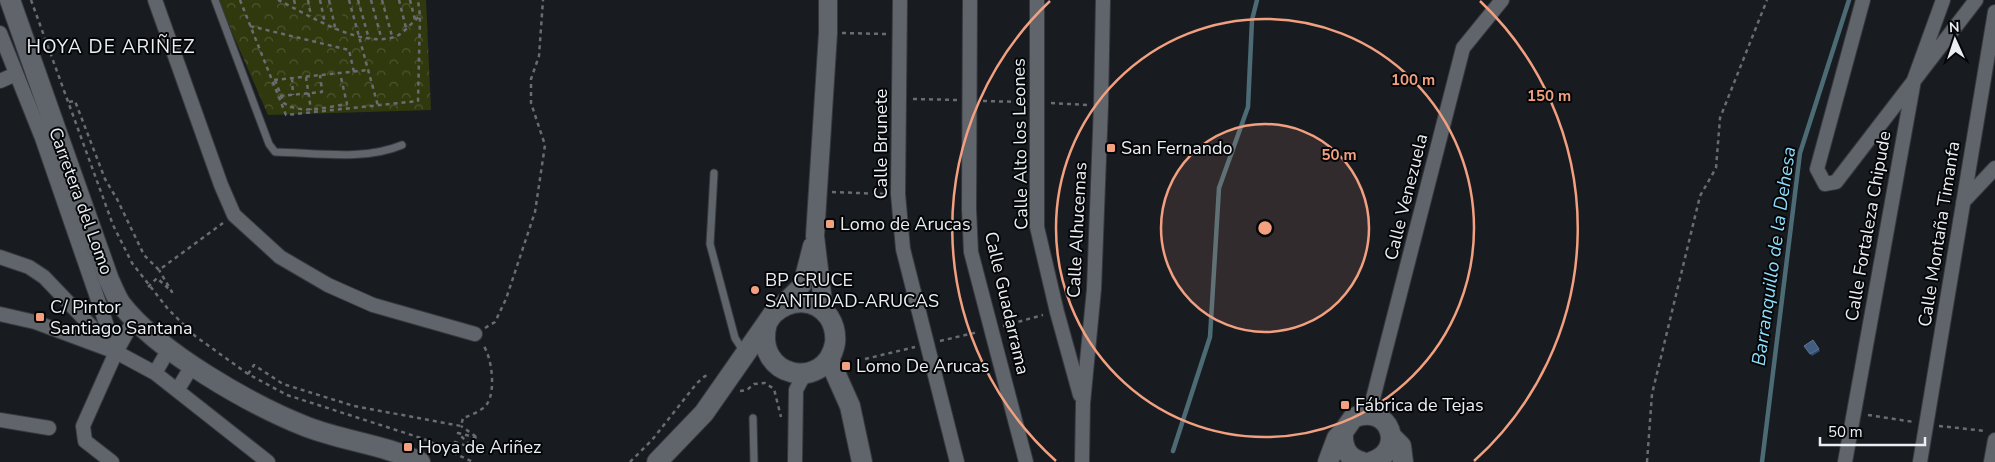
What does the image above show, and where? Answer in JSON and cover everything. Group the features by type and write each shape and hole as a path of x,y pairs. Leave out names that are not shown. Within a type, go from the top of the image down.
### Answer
{"main road":[{"name":"Carretera del Lomo","path":"10,0 109,280 121,303 169,349 192,366 264,408 308,428 420,462"},
{"path":"657,462 704,413 770,318 787,304 797,302 814,305 824,311 835,329 834,350 811,373"},
{"path":"770,318 764,334 764,345 780,367"},
{"path":"728,380 754,365 780,367 811,373 844,388 854,422 862,462"},
{"path":"1328,462 1337,438 1353,418 1369,414 1384,421 1391,436 1401,446 1403,462"},
{"path":"1343,432 1344,448 1349,456 1362,462"},
{"path":"1373,462 1387,452 1391,436"}],"street":[{"path":"154,0 221,185 234,215 280,257 328,285 373,305 475,334"},
{"path":"770,318 802,285 814,236 828,33 828,0"},
{"name":"Calle Brunete","path":"900,0 898,194 903,250 956,462"},
{"name":"Calle Guadarrama","path":"970,0 968,209 971,252 1026,462"},
{"name":"Calle Alto los Leones","path":"1037,0 1037,227 1057,312 1083,403"},
{"name":"Calle Alhucemas","path":"1082,462 1083,403 1094,289 1102,105 1103,0"},
{"name":"Calle Venezuela","path":"1369,414 1464,48 1502,0"},
{"path":"1864,0 1817,169 1826,184 1836,182 1976,0"},
{"name":"Calle Fortaleza Chipude","path":"1845,462 1914,80 1943,0"},
{"name":"Calle Montaña Timanfa","path":"1920,462 1995,12"},
{"path":"0,33 72,219 94,292 116,352"},
{"path":"0,80 16,74"},
{"path":"1963,202 1995,168"},
{"path":"814,236 824,311"},
{"path":"0,257 28,268 44,277 116,352"},
{"path":"0,314 35,322 116,352 155,373 178,389 201,411 268,462"},
{"path":"112,462 85,442 83,426 116,352 135,318"},
{"path":"155,373 169,349"},
{"path":"178,389 192,366"},
{"path":"795,462 811,373"},
{"path":"0,420 49,428"},
{"path":"1991,462 1995,440"}],"lane":[{"path":"214,0 269,144 275,152 367,154 384,153 402,145"},
{"path":"714,173 710,244 735,338 745,354"},
{"path":"753,418 754,462"}],"path":[{"path":"31,0 113,225 132,264 148,287 194,336 248,374 287,395 424,439 452,450 473,462"},
{"path":"240,0 286,115 347,104 340,73"},
{"path":"278,0 324,23 368,39 397,36 420,16"},
{"path":"286,0 287,4"},
{"path":"294,0 296,9"},
{"path":"308,0 311,16"},
{"path":"320,0 324,23"},
{"path":"329,0 335,27"},
{"path":"349,0 378,106"},
{"path":"358,0 368,39"},
{"path":"371,0 382,38"},
{"path":"382,0 392,36"},
{"path":"399,0 406,28"},
{"path":"410,0 415,20"},
{"path":"280,96 284,103 291,108 311,110 378,106 418,101 420,16 418,0"},
{"path":"461,426 463,418 478,412 487,404 491,395 491,378 487,350 475,334 495,322 506,299 536,212 545,145 531,103 531,79 539,56 543,0"},
{"path":"1647,462 1652,394 1700,196 1716,168 1720,118 1768,0"},
{"path":"250,26 349,50 354,72"},
{"path":"828,33 900,34"},
{"path":"273,80 368,70"},
{"path":"280,96 322,92 320,76"},
{"path":"306,77 311,110"},
{"path":"292,78 293,95"},
{"path":"899,99 1102,105"},
{"path":"68,103 75,101 105,180 117,199 144,255 159,270 172,292 156,278 148,287"},
{"path":"817,191 898,194"},
{"path":"159,270 234,215"},
{"path":"865,359 1057,312"},
{"path":"248,374 254,365 283,384 354,406 461,426 478,438 458,433 473,448 455,442 452,450"}],"green space":[{"path":"218,0 426,0 431,110 268,115"},
{"path":"331,0 338,0 345,25 336,21"},
{"path":"351,0 355,0 364,34 360,31"},
{"path":"360,0 368,0 377,34 369,34"},
{"path":"373,0 379,0 388,32 382,33"},
{"path":"384,0 396,0 402,23 393,30"}],"building":[{"path":"1813,340 1819,349 1810,354 1804,346"}],"waterway":[{"path":"1173,451 1210,337 1219,188 1248,107 1252,20 1257,0"},
{"name":"Barranquillo de la Dehesa","path":"1762,462 1800,153 1849,0"}],"place":[{"name":"San Fernando","path":"1111,148"},
{"name":"Lomo de Arucas","path":"830,224"},
{"name":"BP CRUCE SANTIDAD-ARUCAS","path":"755,290"},
{"name":"C/ Pintor Santiago Santana","path":"40,317"},
{"name":"Lomo De Arucas","path":"846,366"},
{"name":"Fábrica de Tejas","path":"1345,405"},
{"name":"Hoya de Ariñez","path":"408,447"}],"district":[{"name":"HOYA DE ARIÑEZ","path":"111,46"}]}
